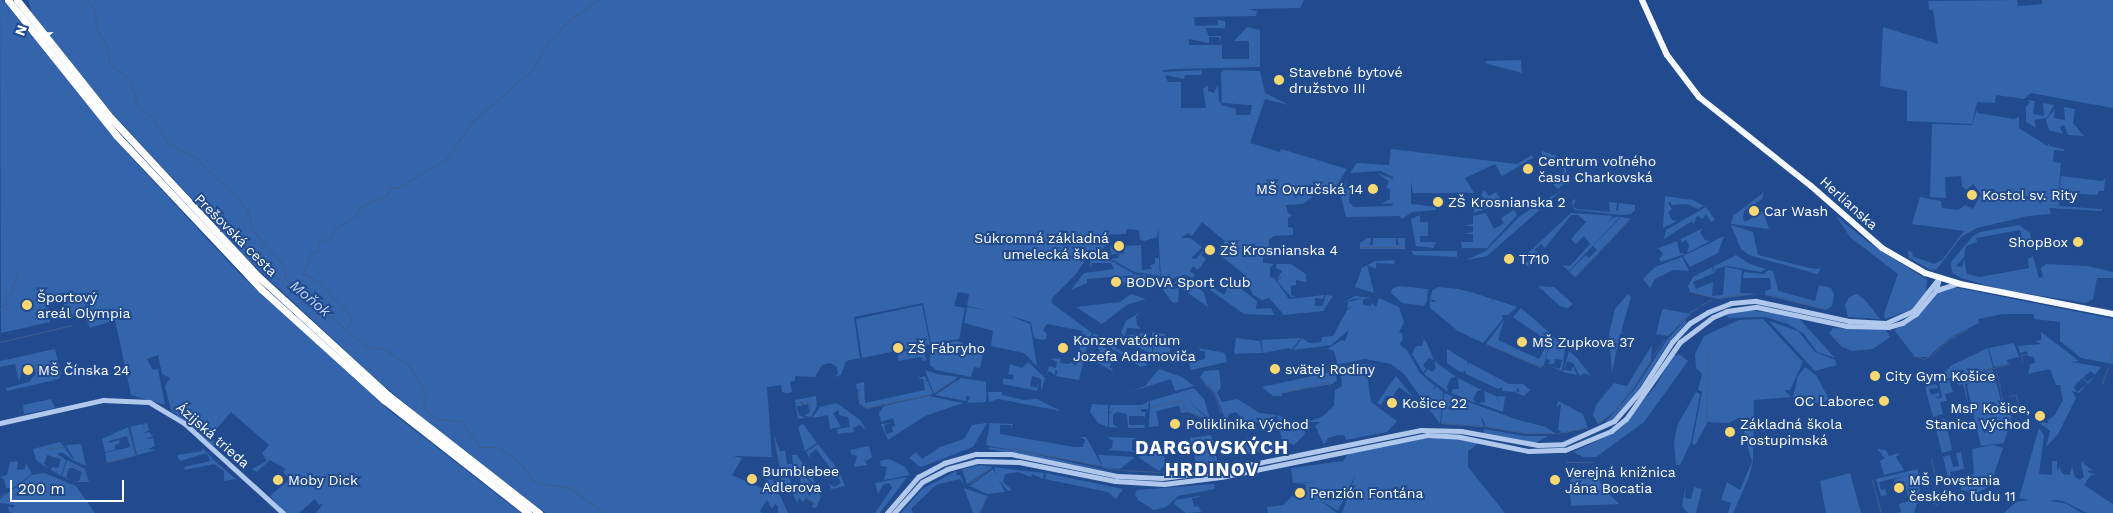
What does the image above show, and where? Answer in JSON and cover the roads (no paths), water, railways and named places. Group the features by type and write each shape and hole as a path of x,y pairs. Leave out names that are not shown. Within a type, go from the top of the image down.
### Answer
{"highway":[{"name":"Prešovská cesta","path":"8,0 123,142 255,283 390,405 528,513"},
{"name":"Prešovská cesta","path":"17,0 117,125 252,270 388,395 539,513"}],"main road":[{"name":"Herlianska","path":"1642,0 1666,55 1699,97 1806,181 1868,238 1925,273 1939,278 1960,284 2113,314"}],"street":[{"path":"1925,273 1930,288"},
{"path":"1895,323 1914,310 1939,278"},
{"path":"1936,290 1939,278"},
{"path":"887,513 918,477 944,463 976,454 1011,454 1117,476 1162,478 1219,471 1389,439 1427,435 1449,436 1548,452 1581,444 1612,431 1626,419 1686,335 1727,311 1765,308 1847,326 1880,326 1895,323 1916,314 1936,290 1945,285 1960,284"},
{"name":"Ázijská trieda","path":"0,423 103,400 132,399 152,403 184,423 283,513"},
{"path":"894,513 922,482 947,469 977,460 1019,462 1123,482 1164,484 1220,477 1340,449"}],"waterway":[{"name":"Moňok","path":"87,0 94,8 97,30 107,46 110,64 130,79 137,104 153,119 168,143 195,157 238,199 247,210 253,231 285,267 285,278 289,282 368,348 382,348 408,364 426,393 423,407 437,419 460,421 480,447 498,447 518,461 533,480 542,484 569,487 604,513"},
{"path":"346,329 352,322 348,313 320,283 303,273 311,253 318,251 319,242 330,237 334,230 356,215 361,207 387,195 390,188 399,187 446,159 473,121 533,69 548,42 568,21 598,0"},
{"path":"1576,276 1629,219"},
{"path":"1361,247 1401,247"},
{"path":"0,309 11,292 18,269"},
{"path":"1691,292 1717,298 1750,293"},
{"path":"1767,294 1818,307"},
{"path":"1701,305 1711,300"},
{"path":"1690,312 1699,307"},
{"path":"1820,307 1825,309"},
{"path":"2097,307 2113,310"},
{"path":"1667,336 1689,313"},
{"path":"0,342 72,325"},
{"path":"1933,354 1949,339 1968,329"},
{"path":"1835,338 1847,348"},
{"path":"1653,356 1664,339"},
{"path":"2109,362 2113,343"},
{"path":"1487,344 1540,367"},
{"path":"1706,423 1708,352"},
{"path":"1913,355 1924,359 1933,354"},
{"path":"2022,362 2021,355 2026,354"},
{"path":"1598,423 1615,410 1651,359"},
{"path":"1994,368 2008,364"},
{"path":"2102,383 2108,367"},
{"path":"1956,378 1993,368"},
{"path":"1996,370 2000,389"},
{"path":"1200,377 1214,394 1221,413"},
{"path":"935,392 955,379"},
{"path":"1281,393 1329,382 1329,385"},
{"path":"858,391 859,403 866,408 932,394"},
{"path":"2000,391 2005,410 2010,412 2010,409"},
{"path":"2009,396 2016,395 2018,404 2012,409"},
{"path":"1150,407 1181,400 1189,412 1208,420"},
{"path":"797,403 810,402 811,413"},
{"path":"2004,413 2010,414"},
{"path":"1222,416 1225,429"},
{"path":"1937,420 1946,450"},
{"path":"1442,423 1484,426"},
{"path":"1485,426 1525,433 1555,433"},
{"path":"1564,432 1587,427"},
{"path":"107,462 135,455 128,428"},
{"path":"1558,433 1562,432"},
{"path":"774,437 782,482"},
{"path":"47,449 65,446"},
{"path":"1013,448 1102,466"},
{"path":"1931,458 1935,478 1934,503 1937,505"},
{"path":"1566,462 1593,462"},
{"path":"70,465 84,470 87,481"},
{"path":"1197,468 1217,465"},
{"path":"970,483 991,467"},
{"path":"1103,467 1120,470"},
{"path":"1162,472 1195,469"},
{"path":"787,478 796,470 800,474"},
{"path":"1123,470 1159,472"},
{"path":"1570,497 1570,477 1592,476"},
{"path":"794,487 798,488 804,483 802,477"},
{"path":"1872,480 1881,513"},
{"path":"0,496 6,492"},
{"path":"804,496 815,504"},
{"path":"979,513 987,496"}],"place":[{"name":"Stavebné bytové družstvo III","path":"1279,80"},
{"name":"Centrum voľného času Charkovská","path":"1528,169"},
{"name":"MŠ Ovručská 14","path":"1373,189"},
{"name":"Kostol sv. Rity","path":"1972,195"},
{"name":"ZŠ Krosnianska 2","path":"1438,202"},
{"name":"Car Wash","path":"1754,211"},
{"name":"ShopBox","path":"2078,242"},
{"name":"Súkromná základná umelecká škola","path":"1119,246"},
{"name":"ZŠ Krosnianska 4","path":"1210,250"},
{"name":"T710","path":"1509,259"},
{"name":"BODVA Sport Club","path":"1116,282"},
{"name":"Športový areál Olympia","path":"27,305"},
{"name":"MŠ Zupkova 37","path":"1522,342"},
{"name":"ZŠ Fábryho","path":"898,348"},
{"name":"Konzervatórium Jozefa Adamoviča","path":"1063,348"},
{"name":"svätej Rodiny","path":"1275,369"},
{"name":"MŠ Čínska 24","path":"28,370"},
{"name":"City Gym Košice","path":"1875,376"},
{"name":"OC Laborec","path":"1884,401"},
{"name":"Košice 22","path":"1392,403"},
{"name":"MsP Košice, Stanica Východ","path":"2040,416"},
{"name":"Poliklinika Východ","path":"1175,424"},
{"name":"Základná škola Postupimská","path":"1730,432"},
{"name":"Bumblebee Adlerova","path":"752,479"},
{"name":"Moby Dick","path":"278,480"},
{"name":"Verejná knižnica Jána Bocatia","path":"1555,480"},
{"name":"MŠ Povstania českého ľudu 11","path":"1899,488"},
{"name":"Penzión Fontána","path":"1300,493"}],"district":[{"name":"DARGOVSKÝCH HRDINOV","path":"1212,459"}]}
